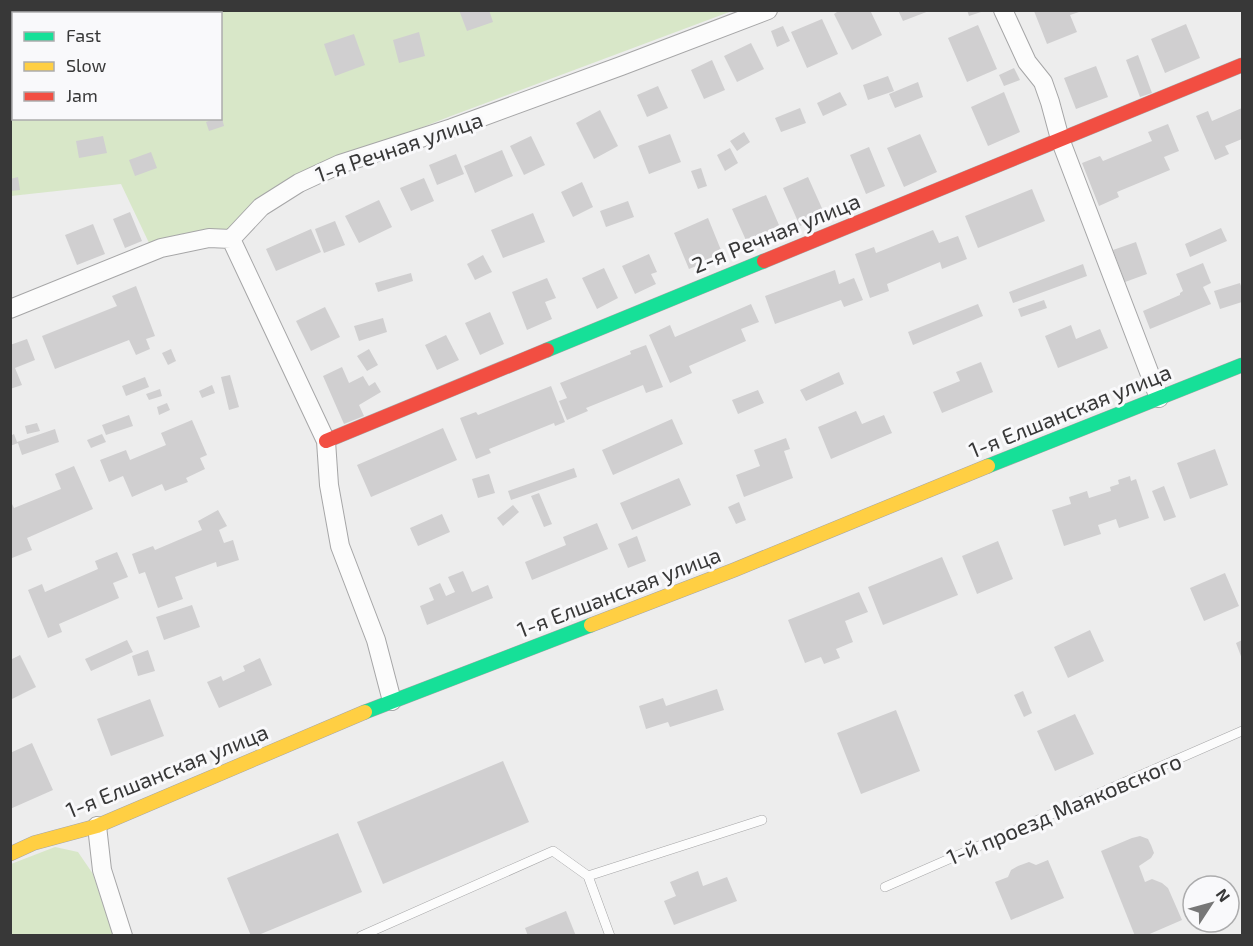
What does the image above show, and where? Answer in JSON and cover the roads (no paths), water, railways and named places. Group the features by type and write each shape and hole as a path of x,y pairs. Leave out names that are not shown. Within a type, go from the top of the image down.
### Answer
{"street":[{"name":"1-я Речная улица","path":"231,239 261,207 298,183 340,164 452,128 768,10"},
{"path":"1003,10 1027,62 1043,82 1060,139 1159,398"},
{"name":"2-я Речная улица","path":"326,441 1242,65"},
{"path":"10,309 161,248 209,238 231,239 326,441 329,485 340,546 376,640 392,701"},
{"name":"1-я Елшанская улица","path":"10,854 34,843 97,826 392,701 744,566 1034,446 1242,365"},
{"path":"97,826 102,870 123,936"}],"lane":[{"name":"1-й проезд Маяковского","path":"885,887 1242,732"},
{"path":"588,876 762,820"},
{"path":"361,936 553,851 588,876 610,936"}]}
